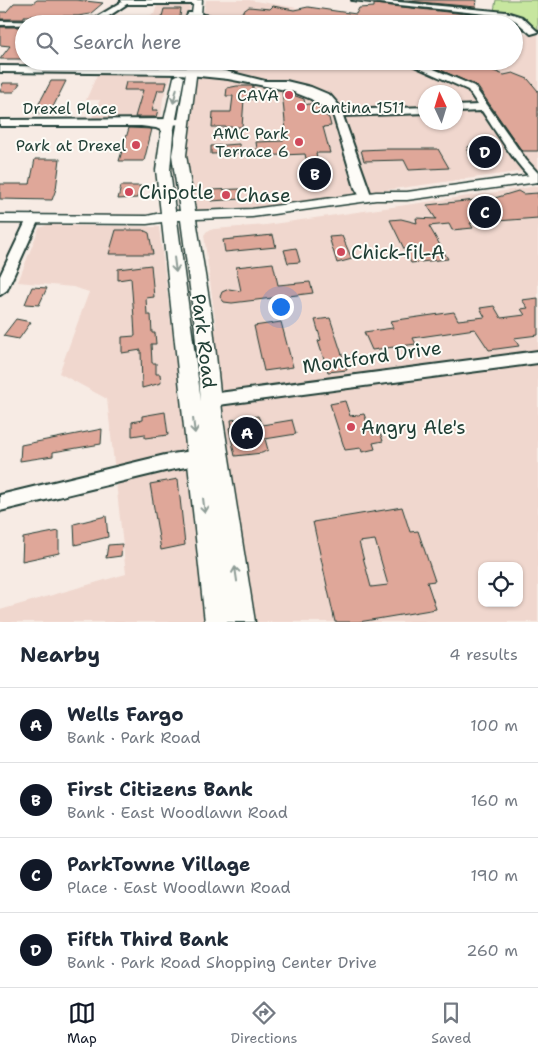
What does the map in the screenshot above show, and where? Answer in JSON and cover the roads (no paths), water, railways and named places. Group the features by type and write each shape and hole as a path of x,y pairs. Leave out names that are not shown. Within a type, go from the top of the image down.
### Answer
{"main road":[{"path":"195,15 198,1"},
{"name":"Park Road","path":"187,70 163,163 203,318 211,400 208,456 242,622"},
{"path":"0,219 147,220 178,216 261,212 371,197 407,196 536,175"},
{"path":"0,209 158,210 178,216"},
{"name":"Park Road","path":"178,216 208,456 218,622"}],"street":[{"path":"355,0 452,5 510,15"},
{"path":"441,0 452,5 479,3"},
{"path":"104,15 125,1 198,1"},
{"path":"523,22 534,32"},
{"path":"0,23 15,23"},
{"path":"0,69 15,69"},
{"path":"201,70 266,83 314,97 337,113 418,110"},
{"path":"428,70 471,88 519,158 536,175"},
{"path":"463,109 485,108"},
{"path":"337,113 361,188 371,197"},
{"name":"Drexel Place","path":"0,123 141,123 173,125"},
{"path":"0,290 33,219"},
{"name":"Montford Drive","path":"211,400 538,357"},
{"path":"0,503 166,463 208,456"}],"place":[{"name":"CAVA","path":"289,95"},
{"name":"Cantina 1511","path":"301,107"},
{"name":"AMC Park Terrace 6","path":"299,142"},
{"name":"Park at Drexel","path":"136,145"},
{"name":"Fifth Third Bank","path":"485,152"},
{"name":"First Citizens Bank","path":"315,174"},
{"name":"Chipotle","path":"129,192"},
{"name":"Chase","path":"226,195"},
{"name":"ParkTowne Village","path":"485,212"},
{"name":"Chick-fil-A","path":"341,252"},
{"name":"Angry Ale's","path":"351,427"},
{"name":"Wells Fargo","path":"247,433"}]}
